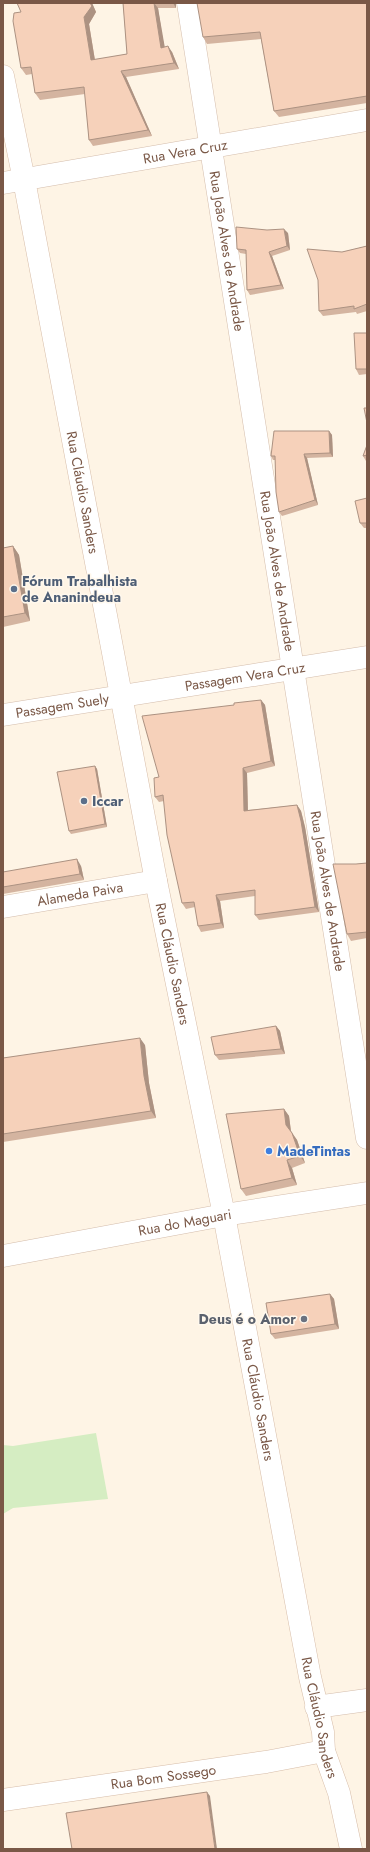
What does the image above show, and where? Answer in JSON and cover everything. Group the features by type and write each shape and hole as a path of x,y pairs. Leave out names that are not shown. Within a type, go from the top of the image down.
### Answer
{"street":[{"name":"Rua João Alves de Andrade","path":"188,3 367,1138"},
{"name":"Rua Cláudio Sanders","path":"3,76 24,180 156,881 224,1215 316,1707 323,1732 324,1751 339,1793 351,1849"},
{"name":"Rua Vera Cruz","path":"3,183 367,120"},
{"name":"Passagem Vera Cruz","path":"122,697 367,657"},
{"name":"Passagem Suely","path":"3,715 122,697"},
{"name":"Alameda Paiva","path":"3,907 156,881"},
{"name":"Rua do Maguari","path":"3,1256 224,1215 367,1193"},
{"path":"316,1707 367,1700"},
{"name":"Rua Bom Sossego","path":"3,1800 266,1762 324,1751"}],"green space":[{"path":"96,1433 108,1499 13,1508 3,1514 3,1445 13,1446"}],"building":[{"path":"17,3 90,3 92,6 84,17 91,60 127,54 123,3 154,3 161,48 168,46 174,63 121,71 148,130 89,140 84,87 35,93 31,67 21,68 13,21 14,13 21,12"},
{"path":"197,3 367,3 367,96 274,111 260,32 203,37"},
{"path":"236,227 267,230 284,229 287,246 269,252 281,285 247,290 246,250 237,249"},
{"path":"367,246 367,304 354,309 354,306 319,311 318,280 307,249 342,252"},
{"path":"354,333 367,333 367,369 356,369"},
{"path":"364,408 367,408 367,423"},
{"path":"274,431 329,431 330,453 304,454 315,500 279,512 276,492 275,456 271,456"},
{"path":"367,445 367,455 363,456"},
{"path":"367,498 367,523 360,523 355,501"},
{"name":"Fórum Trabalhista de Ananindeua","path":"13,546 25,613 3,617 3,548"},
{"path":"261,700 271,761 243,768 244,811 297,805 315,907 255,915 255,890 216,895 221,923 198,926 194,902 182,903 167,835 163,795 155,797 154,778 159,777 142,716 234,705 234,703"},
{"name":"Iccar","path":"95,766 105,824 69,831 57,772"},
{"path":"77,859 80,874 3,887 3,872"},
{"path":"367,863 367,932 347,934 333,864"},
{"path":"276,1026 281,1049 215,1055 211,1037"},
{"path":"140,1038 144,1076 151,1111 3,1134 3,1058"},
{"name":"MadeTintas","path":"284,1109 286,1125 292,1133 300,1156 287,1160 292,1178 241,1189 226,1114"},
{"name":"Deus é o Amor","path":"330,1294 335,1324 271,1334 266,1303"},
{"path":"207,1792 215,1849 72,1849 66,1813"}],"place":[{"name":"Fórum Trabalhista de Ananindeua","path":"14,589"},
{"name":"Iccar","path":"84,801"},
{"name":"MadeTintas","path":"269,1151"},
{"name":"Deus é o Amor","path":"304,1319"}]}
